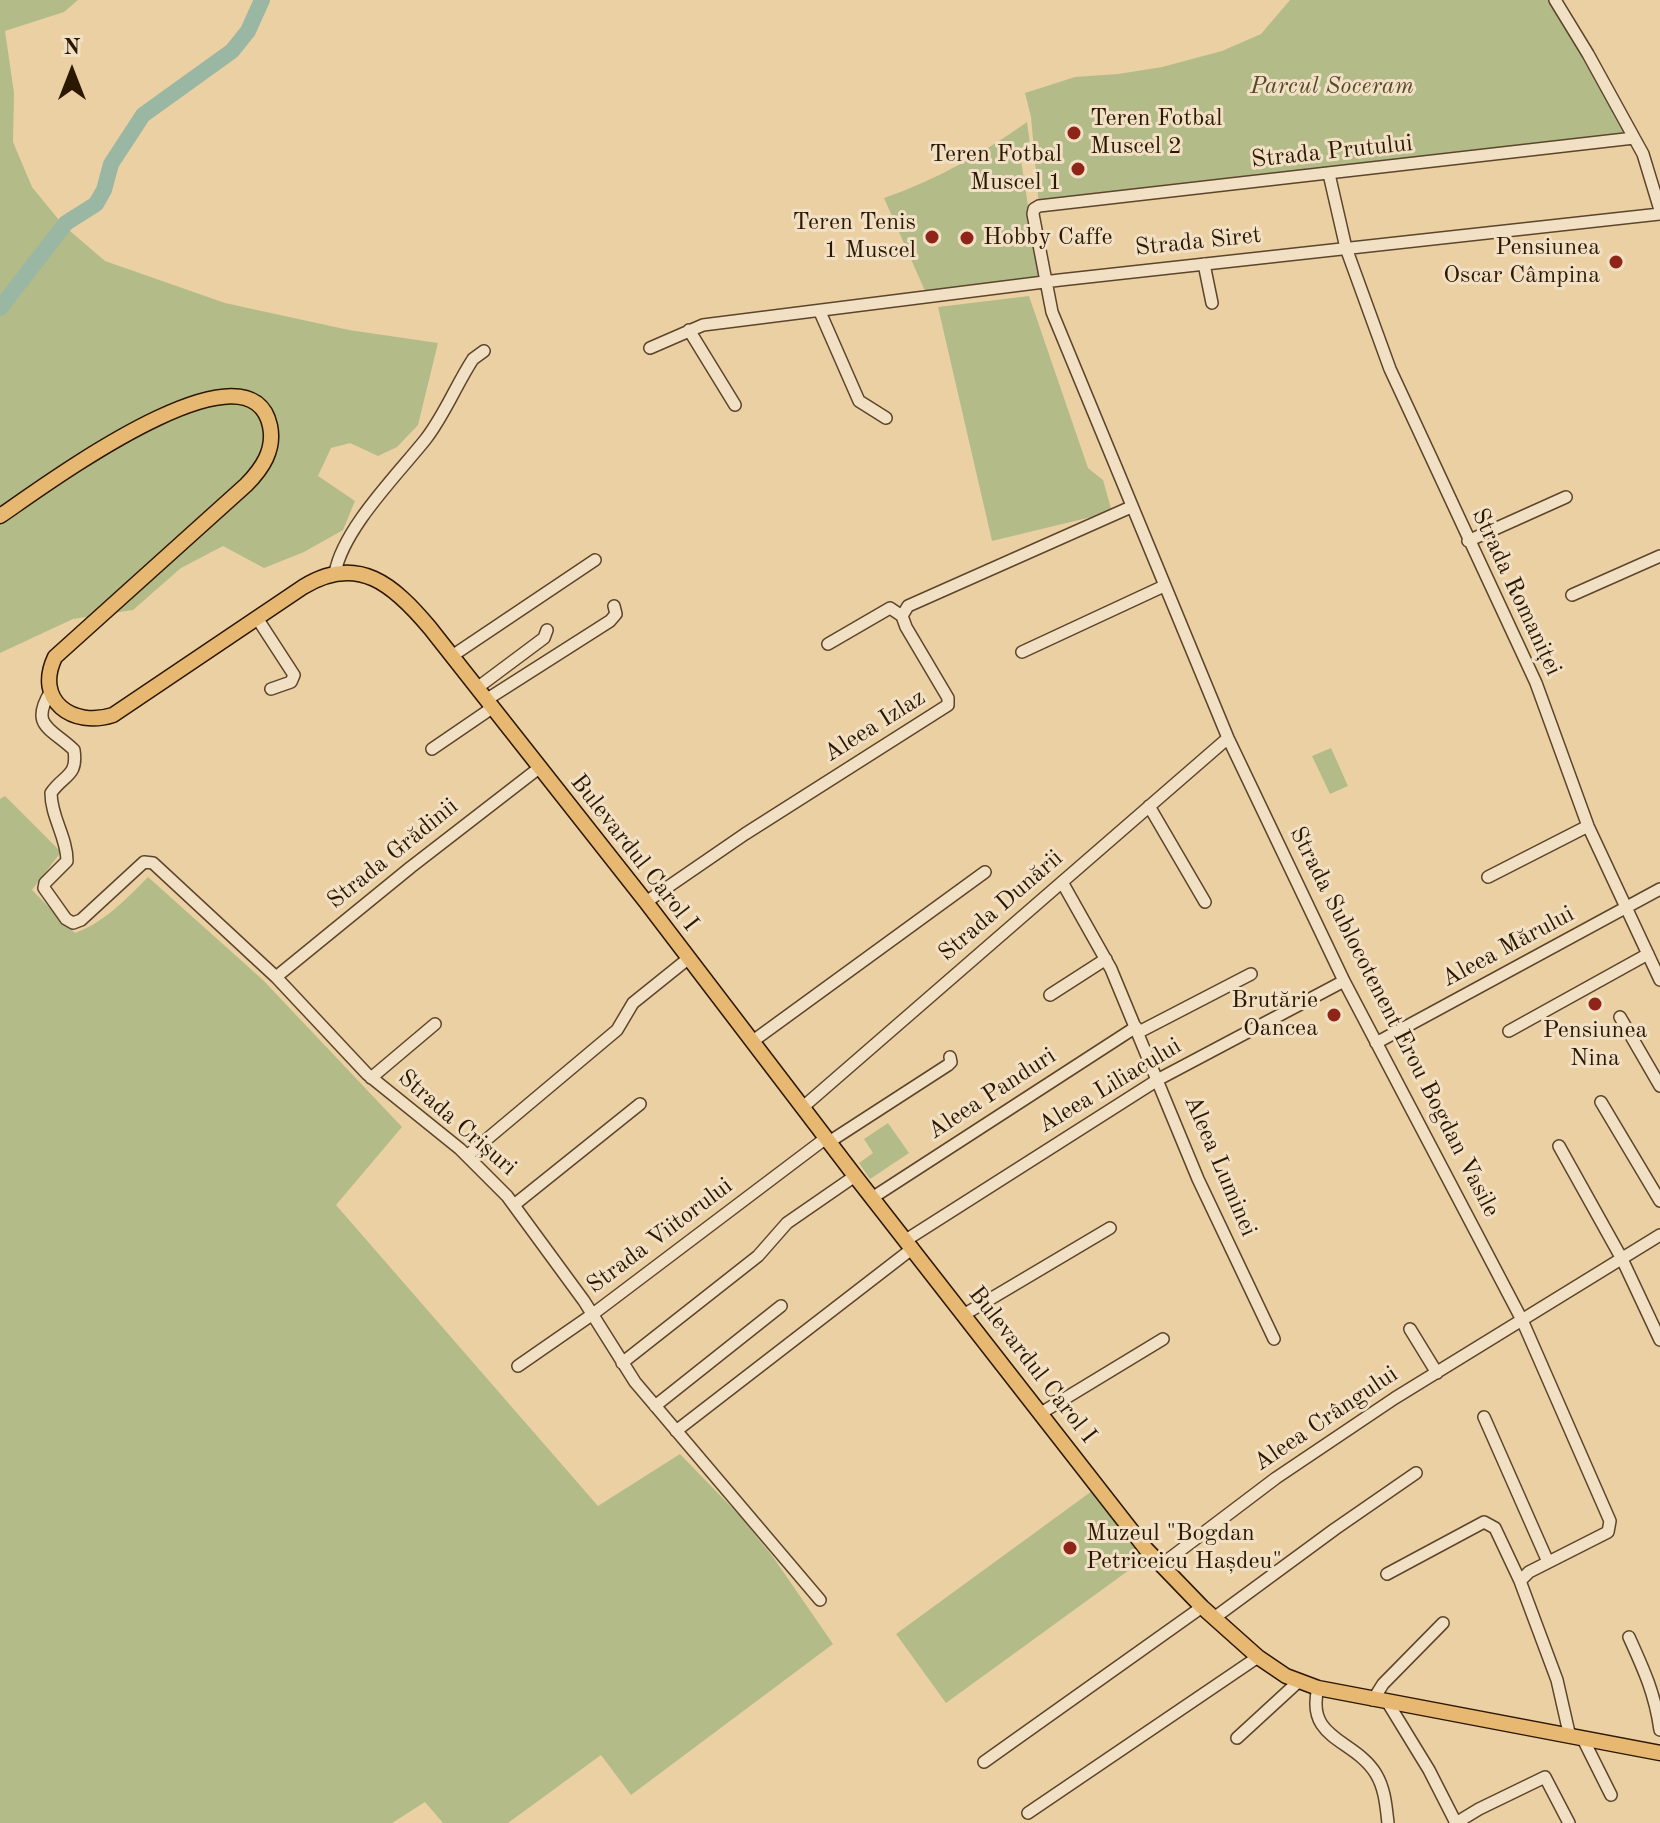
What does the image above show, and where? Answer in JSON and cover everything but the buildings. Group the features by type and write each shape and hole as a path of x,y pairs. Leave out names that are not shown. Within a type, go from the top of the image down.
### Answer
{"main road":[{"path":"0,516 117,439 199,401 226,395 238,396 258,405 268,420 270,447 257,474 55,657 49,674 51,691 63,710 80,719 101,719 113,715 314,580 335,573"},
{"name":"Bulevardul Carol I","path":"335,573 364,574 392,588 415,610 1161,1565 1214,1618 1258,1657 1298,1682 1380,1701 1660,1753"}],"street":[{"path":"1555,0 1634,138 1651,176 1660,212"},
{"name":"Strada Prutului","path":"1045,282 1033,214 1039,206 1634,138"},
{"name":"Strada Romaniței","path":"1329,174 1346,248 1394,380 1536,683 1588,826 1660,980"},
{"name":"Strada Siret","path":"650,348 703,325 1045,282 1660,212"},
{"path":"1204,264 1212,303"},
{"name":"Strada Sublocotenent Erou Bogdan Vasile","path":"1045,282 1052,312 1228,738 1344,981 1522,1320 1611,1525 1605,1534 1529,1572 1520,1581"},
{"path":"820,312 859,401 886,418"},
{"path":"689,330 735,405"},
{"path":"335,573 340,553 353,533 424,441 473,359 484,351"},
{"path":"1468,541 1566,497"},
{"path":"828,644 890,608 902,616 908,606 1131,507"},
{"path":"1572,595 1660,556"},
{"path":"452,656 595,560"},
{"path":"1022,652 1164,586"},
{"path":"485,699 610,621 616,614 614,606"},
{"name":"Aleea Izlaz","path":"646,902 758,826 948,705 948,698 902,616"},
{"path":"257,618 294,675 291,682 271,689"},
{"path":"432,749 544,638 547,630"},
{"name":"Strada Crișuri","path":"51,691 43,703 40,714 42,722 74,750 75,758 73,771 51,793 51,805 67,851 67,861 45,883 44,888 69,922 81,920 144,862 151,862 276,977 371,1078 468,1155 514,1205 655,1406 820,1600"},
{"name":"Strada Dunării","path":"803,1107 1228,738"},
{"name":"Strada Grădinii","path":"276,977 539,768"},
{"path":"1149,806 1205,902"},
{"path":"1488,877 1588,826"},
{"path":"753,1041 985,872"},
{"name":"Aleea Luminei","path":"1062,882 1106,959 1159,1079 1198,1179 1274,1339"},
{"name":"Aleea Mărului","path":"1376,1043 1660,889"},
{"path":"1509,1031 1648,954"},
{"path":"468,1155 617,1030 633,1003 689,958"},
{"path":"1050,995 1106,959"},
{"name":"Aleea Panduri","path":"872,1198 1138,1029 1251,974"},
{"name":"Aleea Liliacului","path":"676,1431 909,1244 1159,1079 1344,981"},
{"path":"1620,1017 1660,1086"},
{"path":"371,1078 435,1024"},
{"name":"Strada Viitorului","path":"518,1366 828,1140 948,1065 950,1057"},
{"path":"1601,1102 1660,1201"},
{"path":"514,1205 640,1104"},
{"path":"1559,1146 1622,1259 1660,1340"},
{"path":"622,1363 758,1256 787,1223 855,1176"},
{"path":"965,1314 1110,1228"},
{"name":"Aleea Crângului","path":"1161,1565 1276,1478 1437,1373 1660,1235"},
{"path":"655,1406 781,1306"},
{"path":"1410,1329 1437,1373"},
{"path":"1041,1413 1163,1339"},
{"path":"1484,1417 1548,1562"},
{"path":"1214,1618 1416,1473"},
{"path":"1387,1574 1484,1522 1495,1528 1520,1581 1577,1738 1611,1795"},
{"path":"984,1762 1202,1607"},
{"path":"1443,1623 1383,1684 1380,1701 1429,1770 1456,1823 1545,1777 1569,1823"},
{"path":"1629,1637 1650,1682 1660,1730"},
{"path":"1028,1813 1258,1657"},
{"path":"1237,1738 1298,1682"},
{"path":"1318,1688 1314,1703 1317,1721 1376,1774 1386,1797 1388,1823"},
{"path":"1660,1746 1660,1753"}],"green space":[{"path":"0,0 78,0 64,12 5,31 14,93 13,142 32,187 63,225 105,261 225,303 349,330 438,343 418,425 397,447 378,456 350,443 331,448 318,476 355,501 343,530 304,552 264,568 223,546 181,568 133,610 73,619 0,653"},
{"name":"Parcul Soceram","path":"1290,0 1555,0 1634,138 1039,206 1031,117 1025,93 1075,77 1162,67 1222,51 1261,34"},
{"name":"Hobby Caffe","path":"1027,122 1032,158 1021,160 1039,278 925,291 884,198 958,165"},
{"path":"1029,296 1088,468 1103,480 1112,512 992,541 938,307"},
{"path":"1331,748 1348,786 1330,794 1312,756"},
{"path":"5,796 61,852 32,890 75,933 105,916 148,877 263,980 402,1127 336,1205 598,1506 680,1454 740,1516 773,1557 833,1644 631,1795 601,1755 508,1823 443,1823 425,1802 392,1823 0,1823 0,799"},
{"path":"888,1123 909,1153 870,1179 859,1163 873,1153 864,1139"},
{"path":"1092,1491 1143,1560 946,1703 896,1634"}],"waterway":[{"path":"0,308 66,223 96,204 104,190 111,164 143,115 232,51 248,31 262,0"}],"place":[{"name":"Teren Fotbal Muscel 2","path":"1074,133"},
{"name":"Teren Fotbal Muscel 1","path":"1078,169"},
{"name":"Teren Tenis 1 Muscel","path":"932,237"},
{"name":"Hobby Caffe","path":"967,238"},
{"name":"Pensiunea Oscar Câmpina","path":"1616,262"},
{"name":"Pensiunea Nina","path":"1595,1004"},
{"name":"Brutărie Oancea","path":"1334,1015"},
{"name":"Muzeul \"Bogdan Petriceicu Hașdeu\"","path":"1070,1548"}]}
